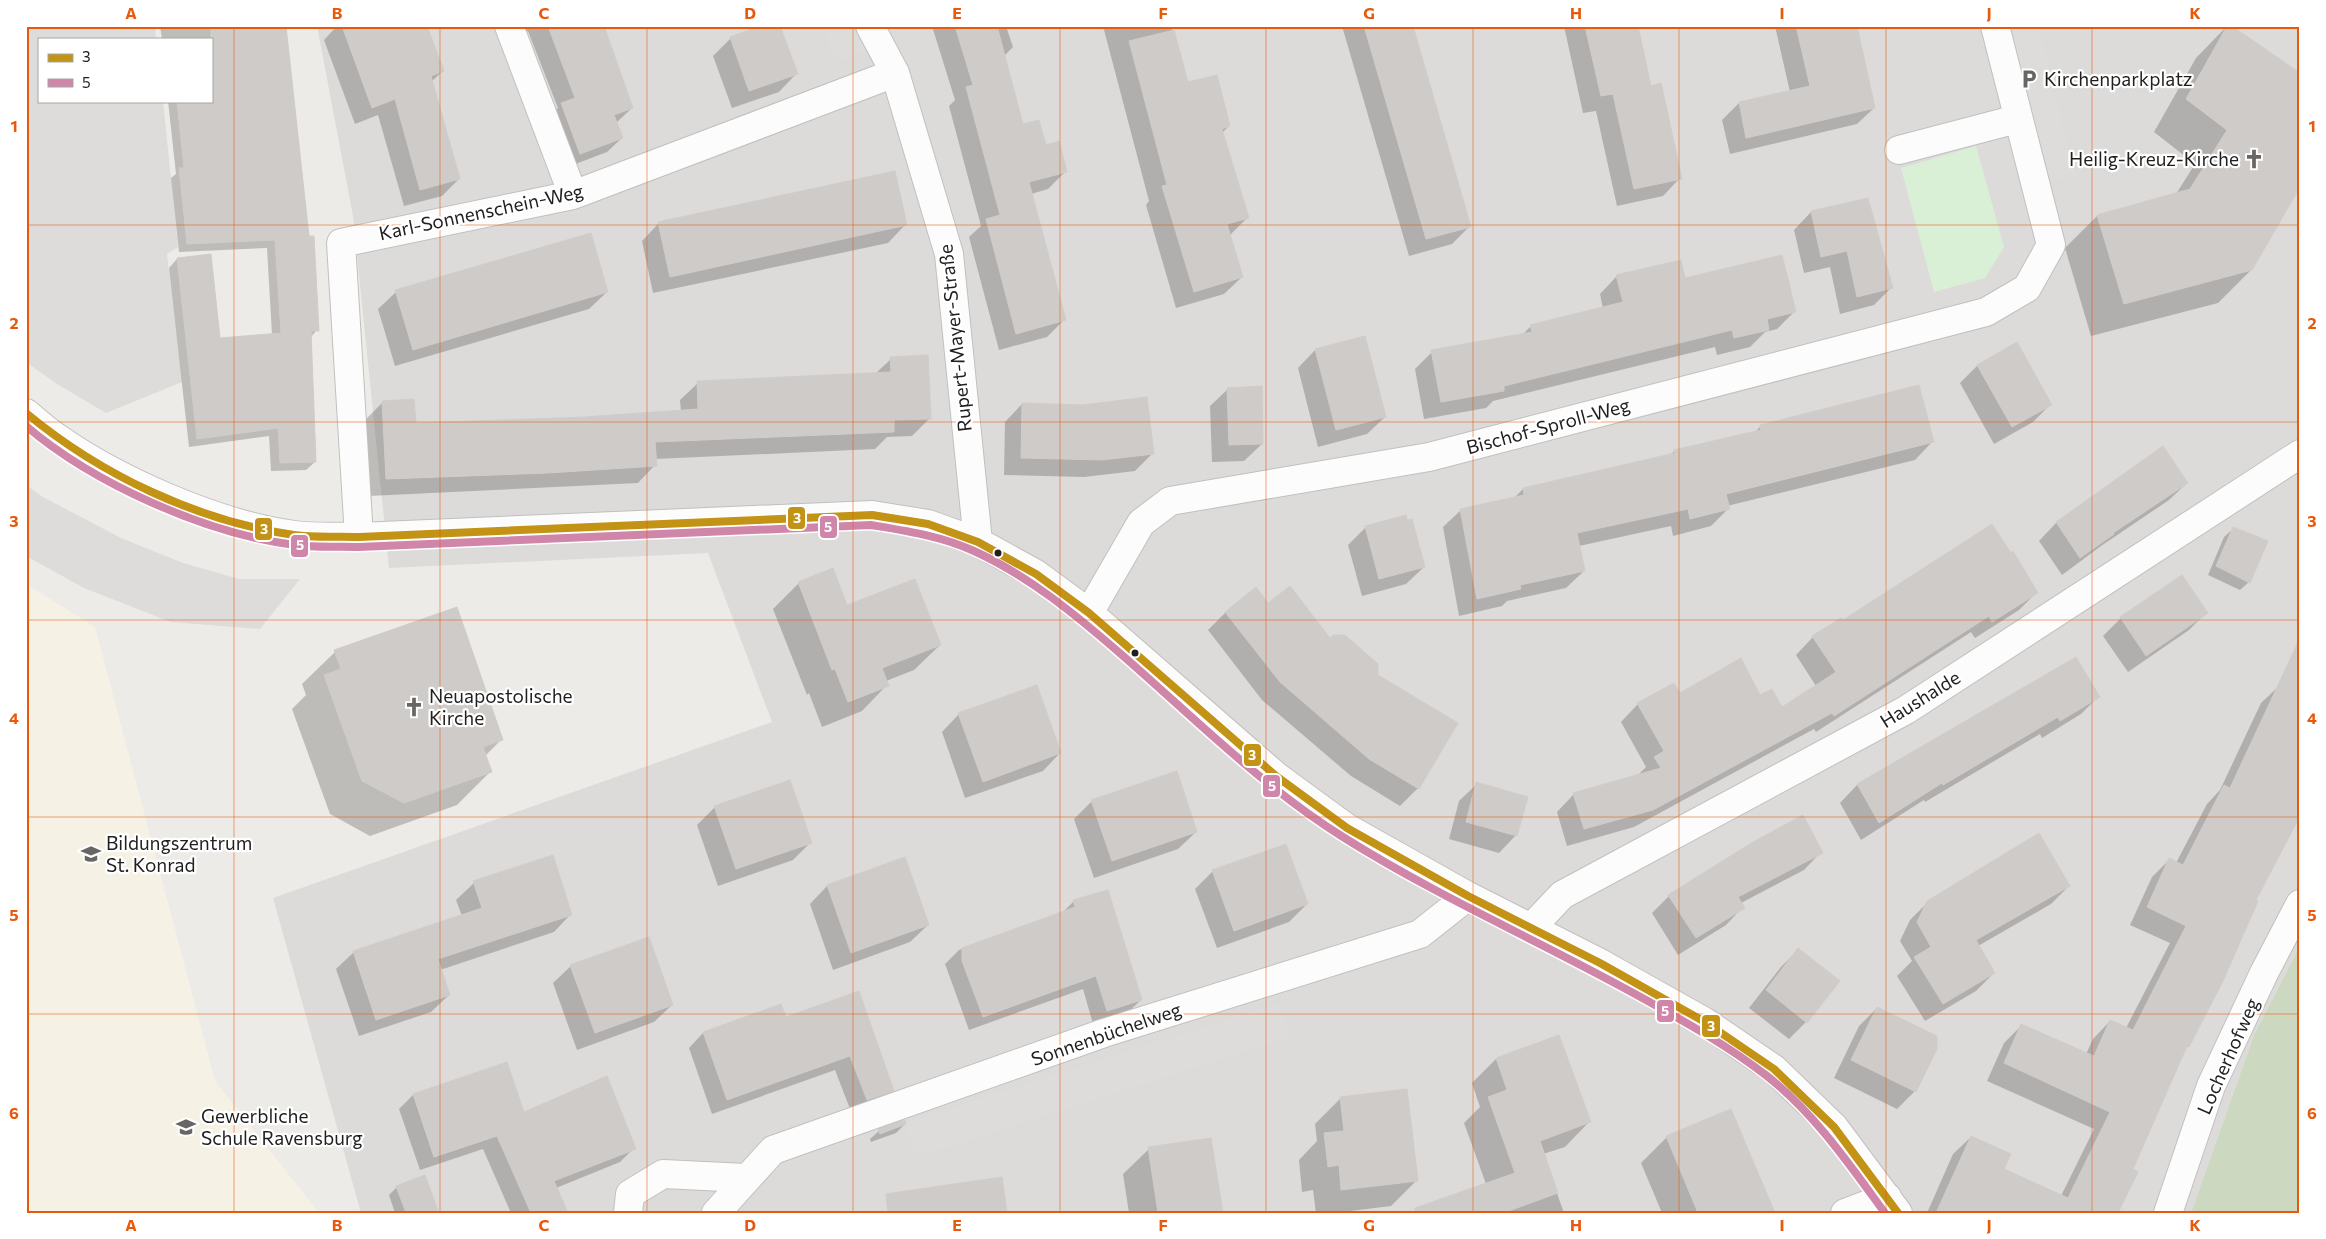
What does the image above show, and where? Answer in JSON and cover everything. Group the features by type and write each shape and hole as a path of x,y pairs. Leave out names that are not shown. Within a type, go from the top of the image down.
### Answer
{"street":[{"path":"509,26 573,195"},
{"name":"Rupert-Mayer-Straße","path":"870,26 895,73 949,254 978,542"},
{"name":"Bischof-Sproll-Weg","path":"1088,613 1141,523 1170,501 1429,457 1986,312 2026,288 2042,265 2051,245 2017,119 1995,26"},
{"name":"Karl-Sonnenschein-Weg","path":"358,537 341,243 573,195 895,73"},
{"path":"1899,150 2017,119"},
{"path":"26,413 55,437 103,466 167,498 250,526 295,535 358,537 872,515 928,524 978,542 1036,574 1088,613 1276,776 1347,828 1468,896 1532,927 1705,1022 1774,1069 1834,1127 1892,1205 1846,1213"},
{"name":"Haushalde","path":"1532,927 1562,895 1906,710 2300,454"},
{"name":"Sonnenbüchelweg","path":"716,1213 772,1150 1104,1033 1420,934 1468,896"},
{"name":"Locherhofweg","path":"2168,1213 2211,1086 2264,973 2300,904"},
{"path":"628,1213 630,1194 663,1174 746,1178"}],"shaded area":[{"path":"26,26 155,26 156,38 38,38 38,102 163,102 178,247 167,254 182,382 106,413 57,384 26,362"},
{"path":"317,26 2300,26 2300,946 2254,1035 2191,1213 361,1213 273,898 772,722 708,553 389,568 353,216"},
{"path":"823,26 856,26 865,51 836,62"},
{"name":"Kirchenparkplatz","path":"1995,26 2038,26 2075,176 2034,185"},
{"path":"26,485 43,497 121,538 183,563 239,579 300,579 260,629 171,622 84,588 26,556"},
{"name":"Bildungszentrum St. Konrad","path":"26,584 95,627 215,1081 319,1213 26,1213"},
{"path":"1279,1003 1290,1037 916,1157 905,1123"}],"green space":[{"path":"1976,146 2004,247 1985,278 1934,292 1901,168"},
{"path":"2300,946 2300,1213 2191,1213 2254,1035"}],"building":[{"path":"211,26 286,26 309,236 314,236 319,331 311,331 316,462 280,463 278,428 197,439 177,258 211,254 220,338 281,333 275,240 187,244 179,168 184,168 177,102 212,102"},
{"path":"342,26 427,26 444,71 431,76 460,179 420,190 395,99 372,108"},
{"path":"548,26 604,26 633,108 614,115 623,138 580,154 561,103 575,98"},
{"path":"761,26 780,26 798,74 749,91 730,37"},
{"path":"955,26 997,26 1023,124 1039,120 1046,145 1059,141 1067,172 1029,182 1066,320 1016,334 986,219 1000,215 966,87 973,85"},
{"path":"1364,26 1413,26 1471,227 1426,239"},
{"path":"1585,26 1638,26 1651,86 1661,83 1682,179 1634,189 1613,94 1601,96"},
{"path":"1796,26 1857,26 1875,108 1746,138 1739,102 1810,86"},
{"name":"Heilig-Kreuz-Kirche","path":"2227,26 2232,26 2300,73 2300,187 2252,270 2124,304 2097,215 2190,189 2227,130 2186,99"},
{"path":"1174,30 1188,82 1217,75 1230,126 1222,129 1249,218 1227,224 1243,277 1194,292 1162,186 1167,185 1129,41"},
{"path":"895,171 907,225 670,277 658,222"},
{"path":"1868,198 1893,288 1857,297 1847,251 1821,257 1811,211"},
{"path":"591,233 608,292 413,350 395,290"},
{"path":"1782,255 1796,312 1767,319 1769,330 1734,338 1732,330 1504,386 1504,391 1441,402 1431,350 1532,332 1530,325 1623,302 1616,275 1681,260 1685,278"},
{"path":"1365,336 1386,417 1336,430 1315,349"},
{"path":"2017,342 2052,405 2012,427 1977,365"},
{"path":"928,355 931,419 894,420 894,432 655,442 657,466 548,473 386,479 382,401 414,399 416,423 585,417 698,409 697,381 891,372 890,357"},
{"path":"1919,385 1934,442 1726,494 1730,509 1690,519 1688,509 1577,533 1585,571 1520,585 1521,589 1477,599 1460,509 1524,495 1523,488 1675,453 1674,450 1761,430 1760,425"},
{"path":"1262,386 1263,444 1229,445 1227,388"},
{"path":"1147,397 1154,454 1102,460 1021,458 1022,403 1083,405"},
{"path":"2163,446 2188,483 2113,533 2080,558 2056,522"},
{"path":"1406,515 1407,520 1412,519 1425,567 1379,579 1365,526"},
{"path":"1992,524 2011,553 2013,551 2038,593 1992,622 1989,616 1834,716 1832,713 1653,810 1584,829 1573,793 1661,768 1654,757 1664,751 1637,703 1674,683 1680,693 1741,658 1760,695 1772,689 1782,707 1836,672 1812,636 1841,618 1843,620"},
{"path":"2233,527 2268,541 2250,583 2216,566"},
{"path":"833,568 847,605 915,579 941,645 882,668 889,686 848,702 835,669 832,670 798,582"},
{"path":"2182,575 2208,613 2146,656 2120,617"},
{"path":"1290,586 1330,638 1333,635 1345,635 1378,664 1378,675 1458,723 1419,789 1369,759 1280,682 1225,612 1256,587 1268,603"},
{"name":"Neuapostolische Kirche","path":"457,607 503,740 483,747 492,772 404,803 362,781 324,675 341,669 334,650"},
{"path":"2300,638 2300,816 2256,900 2258,901 2223,981 2189,1047 2187,1046 2133,1169 2138,1172 2118,1213 1936,1213 1971,1136 2011,1154 2004,1169 2068,1198 2110,1112 2004,1063 2021,1024 2094,1056 2110,1020 2133,1030 2186,926 2147,907 2169,858 2183,865 2224,785 2230,788"},
{"path":"2076,657 2100,697 2060,721 2058,717 1943,785 1942,783 1879,823 1857,784"},
{"path":"1037,685 1061,753 983,782 958,713"},
{"path":"1177,771 1197,832 1112,861 1091,800"},
{"path":"790,780 812,843 736,869 714,806"},
{"path":"1476,782 1528,797 1517,836 1466,822"},
{"path":"1803,815 1823,853 1738,897 1745,908 1696,938 1668,895 1753,842"},
{"path":"2039,833 2070,886 1976,940 1995,973 1943,1004 1914,957 1931,947 1917,922 1927,901"},
{"path":"1286,844 1308,904 1234,931 1212,870"},
{"path":"553,855 572,915 438,959 450,995 376,1020 353,951 482,908 473,881"},
{"path":"905,857 929,925 851,953 827,885"},
{"path":"1108,890 1142,1000 1107,1011 1096,976 983,1017 962,961 962,948 1075,907 1073,900"},
{"path":"649,937 673,1005 595,1033 570,965"},
{"path":"1798,948 1840,981 1807,1023 1766,990"},
{"path":"859,991 894,1091 867,1100 850,1056 727,1100 703,1032 781,1004 786,1017"},
{"path":"1877,1007 1937,1036 1937,1049 1916,1092 1851,1060"},
{"path":"1559,1035 1591,1122 1540,1141 1558,1193 1503,1213 1415,1213 1415,1208 1515,1173 1488,1097 1507,1090 1496,1058"},
{"path":"507,1062 524,1112 607,1076 636,1149 554,1181 568,1213 531,1213 497,1136 434,1157 413,1094"},
{"path":"1407,1089 1418,1181 1341,1190 1339,1165 1328,1167 1324,1133 1344,1131 1340,1097"},
{"path":"1731,1109 1775,1213 1698,1213 1666,1136"},
{"path":"905,1120 906,1124 880,1134 878,1129"},
{"path":"1211,1138 1223,1213 1158,1213 1148,1147"},
{"path":"425,1175 439,1213 406,1213 396,1186"},
{"path":"1002,1177 1007,1213 888,1213 886,1194"}],"transit line":[{"name":"3","path":"26,413 86,456 152,492 186,507 222,519 294,535 359,537 872,515 928,524 978,542 1036,574 1089,613 1276,776 1347,828 1468,896 1600,963 1705,1022 1774,1069 1834,1127 1898,1213"},
{"name":"5","path":"26,426 84,468 153,503 225,530 295,545 359,547 871,525 936,538 974,551 1033,584 1087,625 1257,774 1314,818 1380,859 1455,901 1608,979 1708,1036 1753,1065 1784,1091 1816,1123 1885,1213"}],"place":[{"name":"Kirchenparkplatz","path":"2029,79"},
{"name":"Heilig-Kreuz-Kirche","path":"2254,159"},
{"name":"Neuapostolische Kirche","path":"414,707"},
{"name":"Bildungszentrum St. Konrad","path":"91,854"},
{"name":"Gewerbliche Schule Ravensburg","path":"186,1127"}]}
